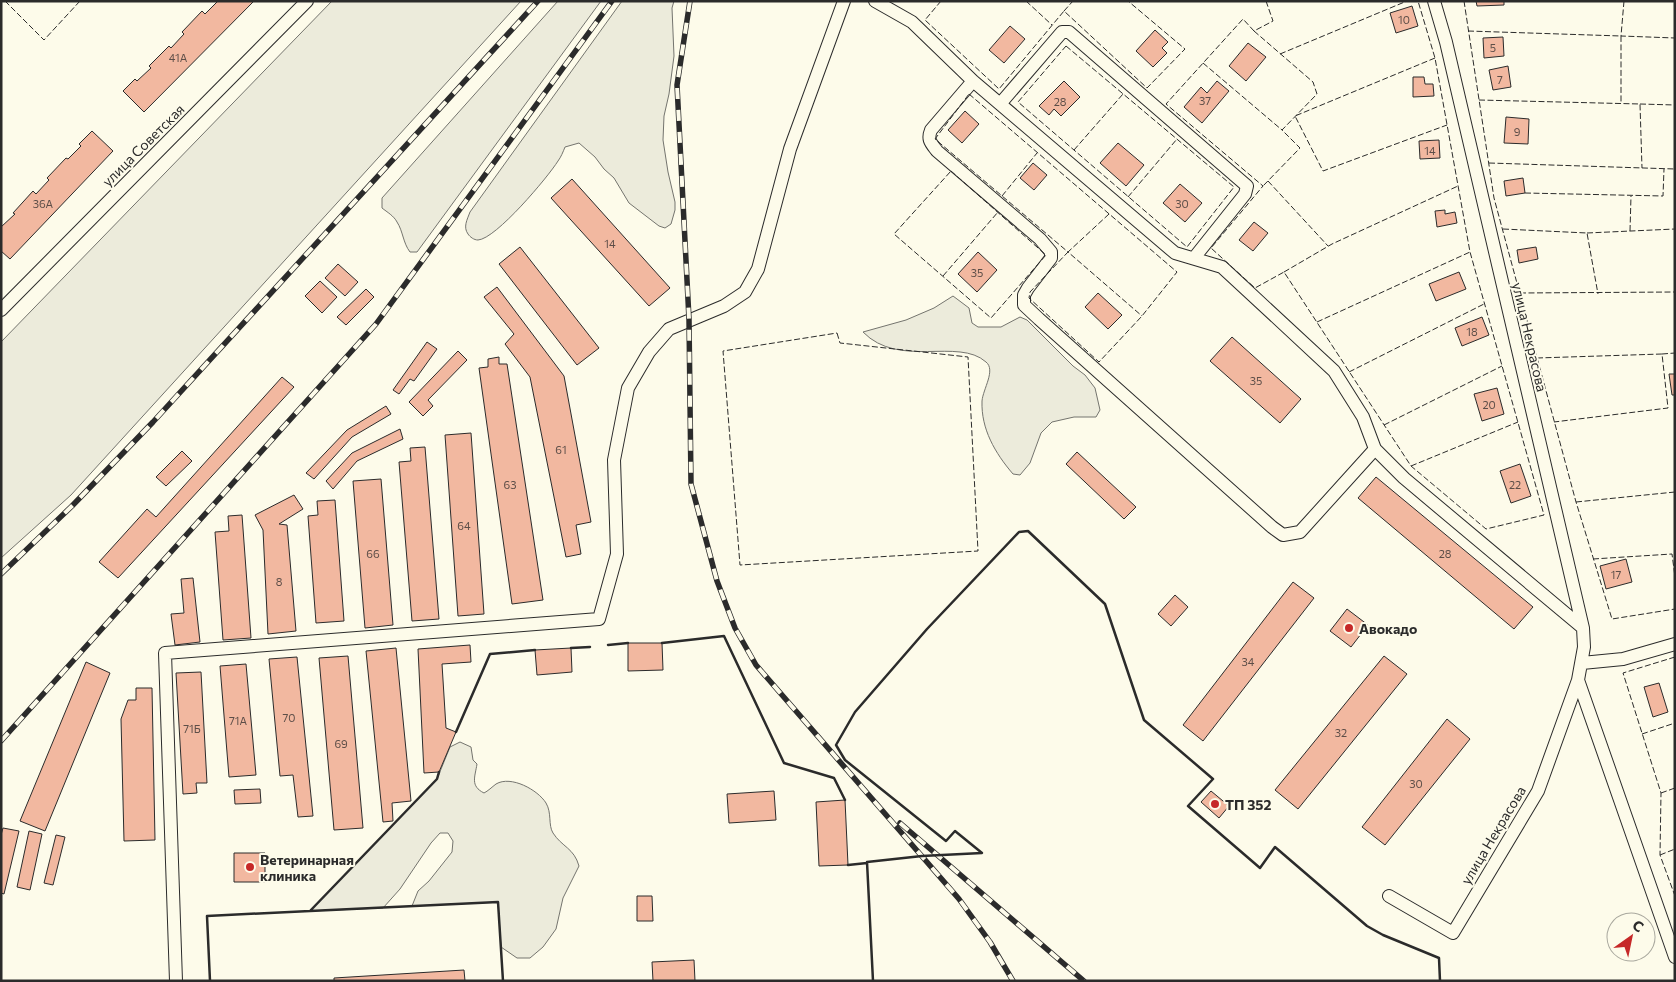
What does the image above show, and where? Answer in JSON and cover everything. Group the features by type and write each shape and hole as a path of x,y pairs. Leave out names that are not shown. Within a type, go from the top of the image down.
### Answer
{"street":[{"name":"улица Советская","path":"1,310 306,1"},
{"path":"176,981 165,653 599,619 618,554 614,460 628,388 648,352 668,329 724,306 745,292 758,270 790,149 844,1"},
{"path":"875,1 912,22 1000,104 1175,253 1222,267 1334,371 1364,417 1375,449 1404,478 1583,628"},
{"name":"улица Некрасова","path":"1388,896 1453,933 1538,791 1578,680 1582,663 1583,628 1446,42 1434,1"},
{"path":"1000,104 1062,32 1069,32 1247,186 1245,194 1194,258"},
{"path":"974,81 931,130 928,136 929,142 1040,240 1051,252 1051,258 1024,295 1024,305 1039,319 1283,535 1300,532 1375,449"},
{"path":"1582,663 1623,659 1675,644"},
{"path":"1578,680 1675,957"}],"shaded area":[{"path":"332,1 521,1 71,495 1,558 1,342"},
{"path":"558,1 601,1 417,252 410,252 396,220 382,208 382,198"},
{"path":"622,1 674,1 672,8 674,56 664,116 663,140 675,202 671,224 665,228 659,226 629,203 614,178 579,143 565,147 544,180 509,219 486,237 478,240 472,238 466,229 470,212"},
{"path":"953,296 969,308 972,323 978,327 1001,327 1020,317 1027,320 1073,366 1085,375 1095,388 1100,410 1096,417 1074,417 1052,422 1041,433 1030,463 1020,475 1013,474 1006,466 990,440 987,431 982,411 982,401 990,370 986,362 974,355 960,352 893,349 877,343 863,332 906,320 934,308"},
{"path":"460,742 471,747 473,760 477,764 474,781 477,787 484,793 496,784 509,781 524,785 542,798 548,807 553,833 571,851 579,866 563,898 556,929 543,947 530,958 517,958 501,947 498,902 412,906 418,891 429,881 452,852 453,841 448,833 440,833 431,843 400,889 383,908 310,911 437,779 450,747"}],"building":[{"path":"218,1 254,1 144,112 123,91 135,79 137,81 151,68 149,66 169,46 171,48 184,34 182,32 202,11 205,14"},
{"path":"1476,1 1504,1 1504,5 1477,6"},
{"path":"1412,6 1418,26 1396,33 1390,13"},
{"path":"1010,26 1025,39 1004,63 989,50"},
{"path":"1155,30 1168,42 1162,48 1167,53 1153,67 1136,51"},
{"path":"1503,37 1504,56 1484,58 1483,38"},
{"path":"1248,43 1266,57 1246,81 1229,66"},
{"path":"1508,66 1511,87 1493,90 1489,70"},
{"path":"1413,77 1424,77 1425,84 1433,84 1434,96 1413,97"},
{"path":"1064,81 1080,97 1061,116 1054,109 1049,115 1039,106"},
{"path":"1217,81 1229,91 1202,123 1184,107 1201,87 1207,93"},
{"path":"965,111 979,124 962,143 948,130"},
{"path":"1506,117 1529,119 1528,144 1504,143"},
{"path":"92,131 113,151 10,259 1,251 1,227 15,214 13,213 33,191 36,194 49,180 47,178 66,158 68,159 81,146 79,144"},
{"path":"1439,140 1440,158 1420,159 1419,141"},
{"path":"1118,143 1144,165 1126,186 1100,163"},
{"path":"1033,163 1047,175 1034,190 1020,178"},
{"path":"1523,178 1525,193 1506,196 1504,181"},
{"path":"572,179 670,288 649,306 551,198"},
{"path":"1180,184 1202,203 1185,222 1163,203"},
{"path":"1445,210 1445,214 1455,212 1457,223 1437,227 1435,211"},
{"path":"1254,222 1268,233 1253,251 1239,240"},
{"path":"520,247 599,348 577,365 499,264"},
{"path":"1536,247 1538,259 1519,263 1517,250"},
{"path":"978,252 997,270 977,292 958,274"},
{"path":"338,264 358,282 345,296 325,278"},
{"path":"1459,272 1466,289 1436,301 1429,284"},
{"path":"320,281 337,297 322,313 305,296"},
{"path":"497,287 564,376 591,522 576,525 581,554 566,557 530,377 505,344 514,334 484,297"},
{"path":"366,289 374,297 346,325 337,317"},
{"path":"1098,293 1122,315 1108,329 1085,307"},
{"path":"1482,317 1489,335 1462,346 1455,328"},
{"path":"1232,337 1301,399 1280,423 1210,361"},
{"path":"427,342 437,349 414,381 410,379 399,394 393,390"},
{"path":"458,351 467,360 428,400 433,406 423,416 409,402"},
{"path":"499,357 499,364 507,364 543,600 512,604 479,368 488,367 488,359"},
{"path":"1669,374 1675,374 1675,395 1672,395"},
{"path":"282,377 294,387 118,578 99,562 147,509 156,517"},
{"path":"1497,388 1504,414 1482,421 1474,394"},
{"path":"386,406 391,414 352,437 314,479 306,473 347,430"},
{"path":"400,429 403,439 357,461 333,489 326,481 352,453"},
{"path":"471,433 484,614 458,616 445,435"},
{"path":"425,447 439,619 412,621 399,462 411,461 410,448"},
{"path":"182,451 192,461 166,486 156,477"},
{"path":"1077,452 1136,507 1124,519 1066,464"},
{"path":"1520,464 1531,496 1511,503 1500,471"},
{"path":"1376,477 1533,607 1514,629 1358,498"},
{"path":"381,479 393,625 365,628 353,481"},
{"path":"294,495 303,509 279,524 287,525 296,631 268,634 263,530 255,515"},
{"path":"335,500 344,621 316,623 308,516 318,515 317,501"},
{"path":"242,515 251,638 223,640 215,532 229,531 228,516"},
{"path":"1626,559 1632,582 1606,589 1600,566"},
{"path":"193,578 200,642 175,645 171,614 184,613 181,579"},
{"path":"1293,582 1314,598 1203,741 1183,725"},
{"path":"1175,595 1188,607 1171,626 1158,614"},
{"name":"Авокадо","path":"1347,609 1368,625 1351,647 1330,631"},
{"path":"628,643 662,643 663,670 628,671"},
{"path":"470,645 471,662 442,664 446,728 456,732 439,772 424,773 418,649"},
{"path":"396,648 411,801 392,803 393,821 383,822 366,651"},
{"path":"571,648 572,672 537,675 535,650"},
{"path":"348,656 363,828 334,830 319,658"},
{"path":"1384,656 1407,674 1298,809 1275,790"},
{"path":"297,657 313,816 298,817 293,775 280,776 269,659"},
{"path":"86,662 110,673 45,831 20,821"},
{"path":"246,664 256,775 229,777 220,666"},
{"path":"201,672 207,783 196,783 197,793 183,794 176,673"},
{"path":"1659,683 1668,712 1653,717 1644,687"},
{"path":"136,688 152,688 155,840 124,841 121,719 128,700 136,700"},
{"path":"1447,719 1470,739 1385,845 1362,827"},
{"path":"260,789 261,803 235,804 234,790"},
{"path":"774,791 776,820 729,823 727,794"},
{"name":"ТП 352","path":"1211,791 1229,806 1219,818 1201,802"},
{"path":"845,800 848,865 819,866 816,802"},
{"path":"3,828 19,831 4,894 1,893 1,835"},
{"path":"29,831 42,834 30,890 17,887"},
{"path":"56,835 65,837 53,885 44,883"},
{"name":"Ветеринарная клиника","path":"234,853 265,853 265,882 234,882"},
{"path":"637,896 652,896 653,921 637,921"},
{"path":"694,960 695,981 653,981 652,962"},
{"path":"464,970 465,981 334,981 334,978"}],"railway":[{"path":"1,574 72,506 153,422 538,1"},
{"path":"1,741 376,324 612,1"},
{"path":"690,1 677,85 689,319 691,484 717,581 735,628 756,665 959,899 990,942 1013,981"},
{"path":"900,823 1084,981"}],"fence":[{"path":"5,1 44,40 80,1"},
{"path":"941,1 925,20 999,89 1064,11 1147,88 1185,49 1128,1"},
{"path":"1026,1 1052,25"},
{"path":"1064,11 1073,1"},
{"path":"1266,1 1273,21 1254,31 1243,19 1166,104 1263,186 1211,248 1255,288 1284,272 1411,466 1486,529 1544,515 1470,252 1435,58 1418,1"},
{"path":"1280,54 1407,1"},
{"path":"1464,1 1494,198 1576,502 1612,619 1675,609"},
{"path":"1624,1 1621,36 1675,38"},
{"path":"1254,31 1313,82 1317,94 1282,130 1300,148 1263,186"},
{"path":"1468,31 1621,36 1621,104"},
{"path":"1066,46 1234,187 1187,247 1018,102 1066,46"},
{"path":"1435,58 1295,116 1323,171 1447,125"},
{"path":"1203,63 1282,130"},
{"path":"969,94 1177,272 1142,316 1099,362 1029,298 1030,292 1068,252 935,139 969,94"},
{"path":"1074,150 1123,94"},
{"path":"1479,100 1640,104 1642,168"},
{"path":"1640,104 1675,105"},
{"path":"1128,197 1177,139"},
{"path":"1002,196 1037,153"},
{"path":"1489,163 1675,169"},
{"path":"1525,193 1663,196 1664,169"},
{"path":"951,171 1046,255 991,318 894,234 951,171"},
{"path":"1268,181 1328,246"},
{"path":"1284,272 1332,244 1458,186"},
{"path":"1630,231 1631,196"},
{"path":"943,276 998,212"},
{"path":"1109,214 1068,252 1142,316"},
{"path":"1503,229 1587,233 1598,294"},
{"path":"1587,233 1675,229"},
{"path":"1317,322 1470,252"},
{"path":"1520,293 1675,292"},
{"path":"1349,372 1484,304"},
{"path":"837,333 840,343 968,357 978,551 740,565 723,351 837,333"},
{"path":"1662,354 1675,353"},
{"path":"1537,358 1662,354 1668,408 1554,422"},
{"path":"1384,425 1502,366"},
{"path":"1411,466 1518,422"},
{"path":"1576,502 1675,492"},
{"path":"1593,559 1672,554 1675,577"},
{"path":"1675,657 1623,673 1661,793 1660,855 1675,896"},
{"path":"1642,734 1675,723"},
{"path":"1661,793 1675,788"},
{"path":"1660,855 1675,849"}],"wall":[{"path":"873,981 867,862 922,856 982,853 955,831 946,841 845,760 836,745 855,712 927,629 1019,532 1028,531 1105,604 1144,720 1213,779 1188,806 1260,868 1275,847 1367,926 1383,935 1439,958 1440,981"},
{"path":"662,643 724,636 784,763 834,778 845,800"},
{"path":"608,645 628,643"},
{"path":"571,648 590,647"},
{"path":"456,732 490,654 535,650"},
{"path":"210,981 207,916 310,911 437,779 439,772"},
{"path":"848,865 867,863"},
{"path":"310,911 498,902 503,981"}],"place":[{"name":"Авокадо","path":"1349,628"},
{"name":"ТП 352","path":"1215,804"},
{"name":"Ветеринарная клиника","path":"250,867"}]}
